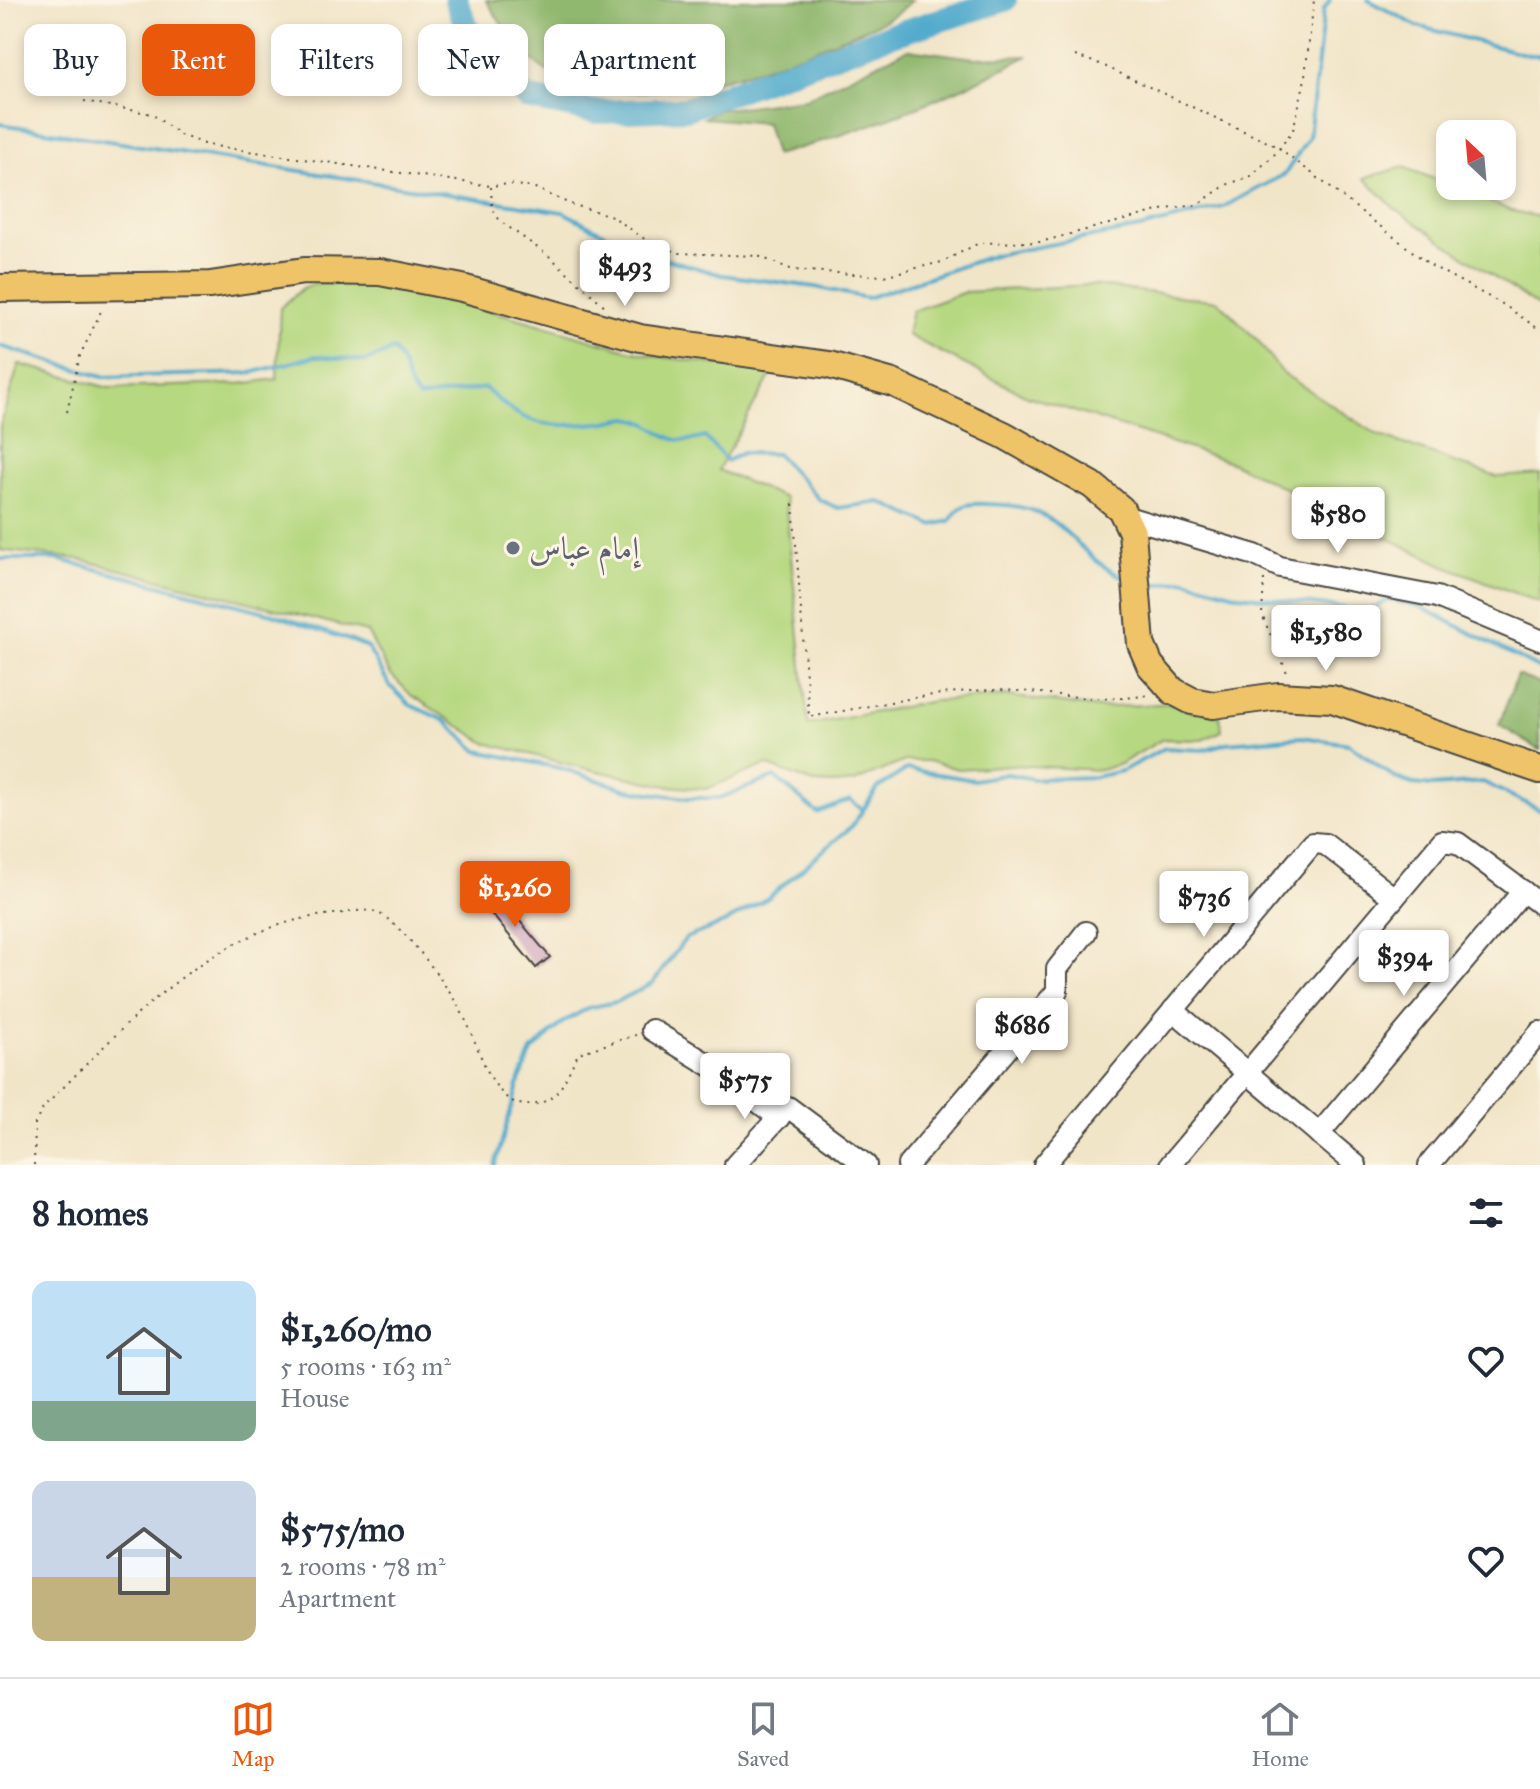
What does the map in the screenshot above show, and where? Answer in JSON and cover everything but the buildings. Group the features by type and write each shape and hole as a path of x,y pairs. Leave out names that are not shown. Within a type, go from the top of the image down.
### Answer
{"main road":[{"path":"0,288 114,289 210,285 304,271 380,272 462,288 640,338 829,365 893,383 1004,435 1092,485 1124,516 1132,532 1145,655 1156,675 1173,691 1213,705 1295,695 1351,703 1540,770"}],"street":[{"path":"1124,516 1255,555 1280,567 1437,597 1540,640"},
{"path":"1170,1165 1446,839 1458,843 1540,904"},
{"path":"1044,1165 1313,843 1325,844 1394,898"},
{"path":"1319,1134 1523,891"},
{"path":"908,1165 1057,991 1057,969 1086,932"},
{"path":"1173,1010 1356,1165"},
{"path":"652,1030 711,1066 779,1118"},
{"path":"1429,1165 1540,1032"},
{"path":"735,1165 788,1107 866,1165"}],"path":[{"path":"84,101 152,114 180,135 207,145 491,186 510,184 535,188 570,204 612,216 646,240 679,253 758,256 793,270 883,276 942,262 979,243 1040,242 1166,209 1197,205 1226,185 1251,176 1293,130 1299,113 1314,0"},
{"path":"1075,56 1114,70 1278,147 1430,265 1504,305 1540,330"},
{"path":"491,186 492,207 500,221 549,256 613,314"},
{"path":"67,412 92,324 114,289"},
{"path":"793,504 809,717 958,692 1014,691 1098,701 1173,691"},
{"path":"1264,586 1261,608 1295,695"},
{"path":"34,1165 35,1123 44,1107 139,1012 224,951 270,926 311,916 371,910 390,918 410,939 463,1013 495,1086 508,1100 533,1106 558,1092 579,1053 652,1030"}],"green space":[{"path":"486,0 912,0 878,24 772,65 725,78 725,24 544,24 544,69 528,56 528,24 501,24"},
{"path":"908,49 974,58 1028,56 904,112 775,155 766,123 704,118 717,110 804,99"},
{"path":"1404,167 1436,180 1436,200 1485,200 1512,211 1540,217 1540,308 1394,208 1364,178"},
{"path":"321,282 435,297 655,356 773,371 718,470 785,498 808,725 934,701 1007,696 1099,708 1172,703 1220,716 1222,731 1202,740 1163,739 1120,764 1100,770 1013,765 958,769 928,761 905,761 854,782 834,784 814,783 766,765 706,789 667,786 486,743 411,695 390,674 367,632 78,559 0,550 0,426 19,364 109,388 238,384 277,379 280,308 303,288"},
{"path":"1091,285 1218,301 1258,341 1281,372 1378,435 1497,477 1540,474 1540,603 1443,565 1231,462 1027,396 907,335 912,311 965,292"},
{"path":"1517,675 1540,684 1540,750 1499,725"}],"waterway":[{"path":"456,0 475,47 527,98 596,112 686,109 882,38 1005,0"},
{"path":"0,124 563,212 638,251 722,275 815,287 867,298 994,255 1140,228 1223,207 1285,174 1309,137 1324,9 1330,0"},
{"path":"1368,0 1417,26 1529,55 1540,55"},
{"path":"0,346 103,377 251,373 316,356 366,361 393,350 419,398 485,388 512,410 536,422 563,425 629,418 649,424 670,438 690,440 705,437 727,461 742,453 777,454 820,500 838,508 880,502 932,525 950,521 957,511 969,504 1024,508 1048,518 1103,566 1128,578"},
{"path":"0,559 56,559 273,614 367,647 390,686 410,705 444,720 478,751 564,769 628,790 687,798 719,798 775,777 817,813 850,800 863,810"},
{"path":"1144,582 1154,585 1185,580 1239,595 1345,608 1368,610 1389,600 1419,606 1540,669"},
{"path":"495,1165 519,1082 532,1051 562,1023 588,1008 616,1002 652,984 686,938 724,923 768,898 852,826 878,788 907,769 974,780 1007,774 1034,779 1095,777 1122,771 1165,748 1203,750 1226,743 1302,737 1349,744 1395,778 1413,784 1433,786 1483,782 1540,810"}],"place":[{"name":"إمام عباس","path":"513,548"}]}
